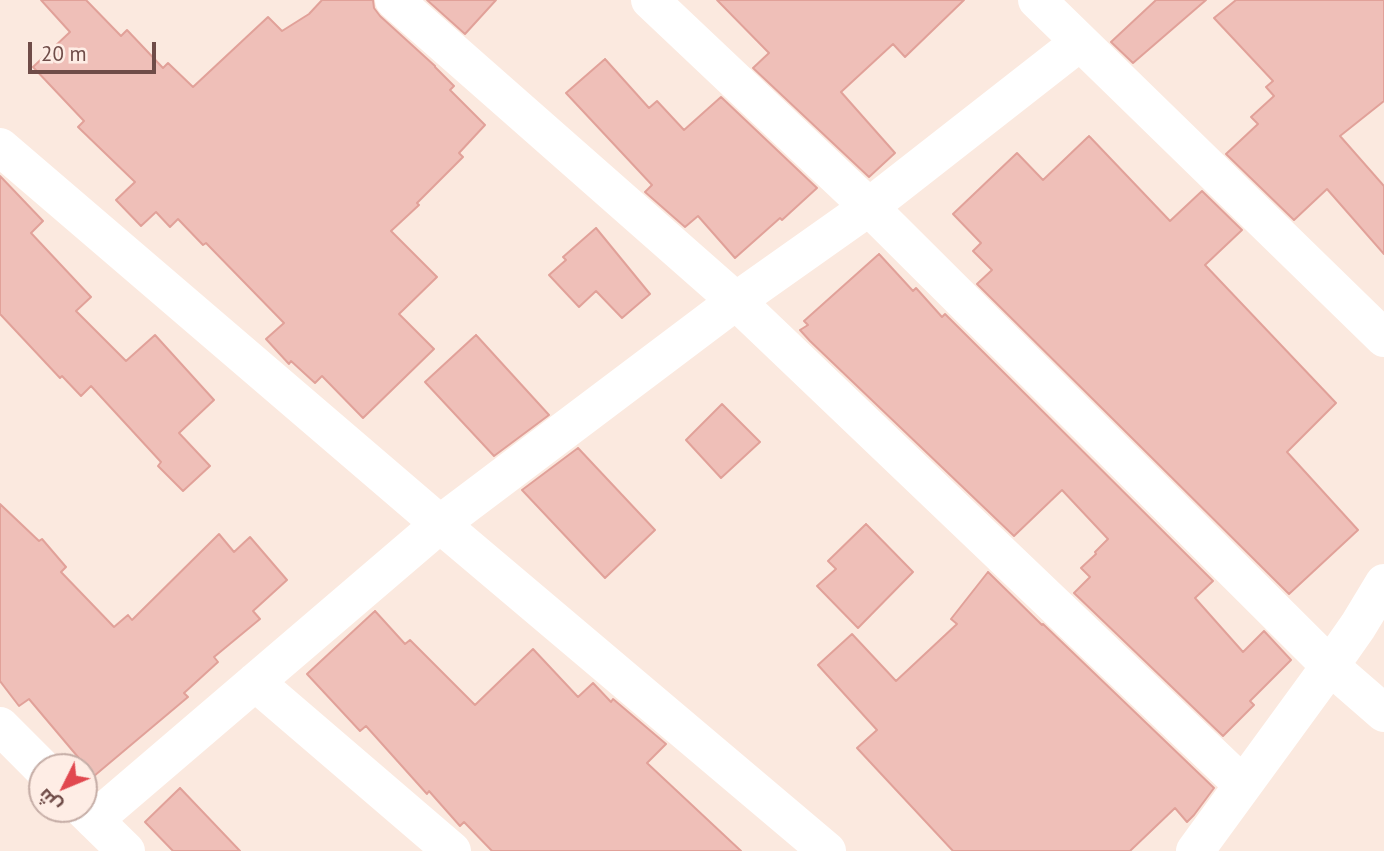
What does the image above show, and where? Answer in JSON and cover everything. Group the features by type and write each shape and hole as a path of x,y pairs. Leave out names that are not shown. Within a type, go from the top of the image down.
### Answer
{"street":[{"path":"394,0 736,301 1243,785"},
{"path":"650,0 869,207 1330,666 1384,713"},
{"path":"1037,0 1384,338"},
{"path":"98,808 256,682 440,524 736,301 869,207 1080,43"},
{"path":"0,147 827,851"},
{"path":"1195,851 1330,666 1384,583"},
{"path":"256,682 452,851"},
{"path":"0,726 28,754"},
{"path":"97,823 126,851"}],"building":[{"path":"41,0 86,0 121,36 127,30 163,68 168,63 193,87 268,17 282,31 309,14 322,0 373,0 374,8 380,16 435,66 454,86 450,90 485,125 459,153 463,157 391,231 437,277 399,314 434,349 363,418 322,376 315,383 291,361 289,364 266,339 284,323 206,243 203,245 178,219 170,227 156,212 141,226 116,200 135,182 78,127 84,121 33,67 70,32"},
{"path":"427,0 496,0 465,34"},
{"path":"717,0 964,0 905,57 893,44 841,92 895,153 869,177 753,68 769,53"},
{"path":"1156,0 1206,0 1133,63 1111,42"},
{"path":"1236,0 1384,0 1384,101 1340,136 1384,186 1384,254 1327,189 1294,220 1226,154 1258,124 1251,117 1274,96 1266,87 1273,81 1214,18"},
{"path":"605,59 649,108 657,101 684,130 721,97 817,188 735,258 698,216 685,227 645,192 652,185 566,93"},
{"path":"1089,136 1170,221 1202,191 1242,230 1205,265 1336,403 1287,452 1358,530 1289,594 977,284 992,270 973,251 981,243 953,214 1017,153 1043,180"},
{"path":"0,176 43,221 31,233 91,297 76,311 126,361 155,335 214,400 179,433 210,466 183,491 158,466 161,462 91,386 81,396 62,376 60,378 0,314"},
{"path":"596,228 650,294 622,318 596,291 579,307 549,275 566,260 563,257"},
{"path":"879,254 913,291 916,288 942,317 945,314 1213,581 1195,598 1243,652 1264,631 1291,660 1250,701 1254,705 1223,736 1074,593 1090,577 1081,568 1108,539 1062,490 1014,536 800,330 808,325 804,321"},
{"path":"476,335 549,415 494,456 425,382"},
{"path":"722,404 760,442 721,478 686,440"},
{"path":"578,448 655,530 605,578 522,490"},
{"path":"0,504 39,541 42,539 66,567 61,572 114,627 128,615 132,620 219,534 234,552 250,537 287,580 253,611 260,619 214,657 218,662 184,693 188,697 98,773 98,753 75,753 29,699 19,706 0,681"},
{"path":"866,524 913,572 858,628 817,586 836,569 828,561"},
{"path":"988,572 1214,788 1187,822 1175,808 1130,851 953,851 857,748 877,730 818,665 852,634 896,681 957,624 951,619"},
{"path":"375,611 405,644 410,640 475,705 533,649 578,697 593,683 611,702 613,699 666,744 647,763 741,851 492,851 464,822 460,826 429,791 427,794 366,726 360,731 307,674"},
{"path":"180,788 240,851 173,851 145,822"}]}
